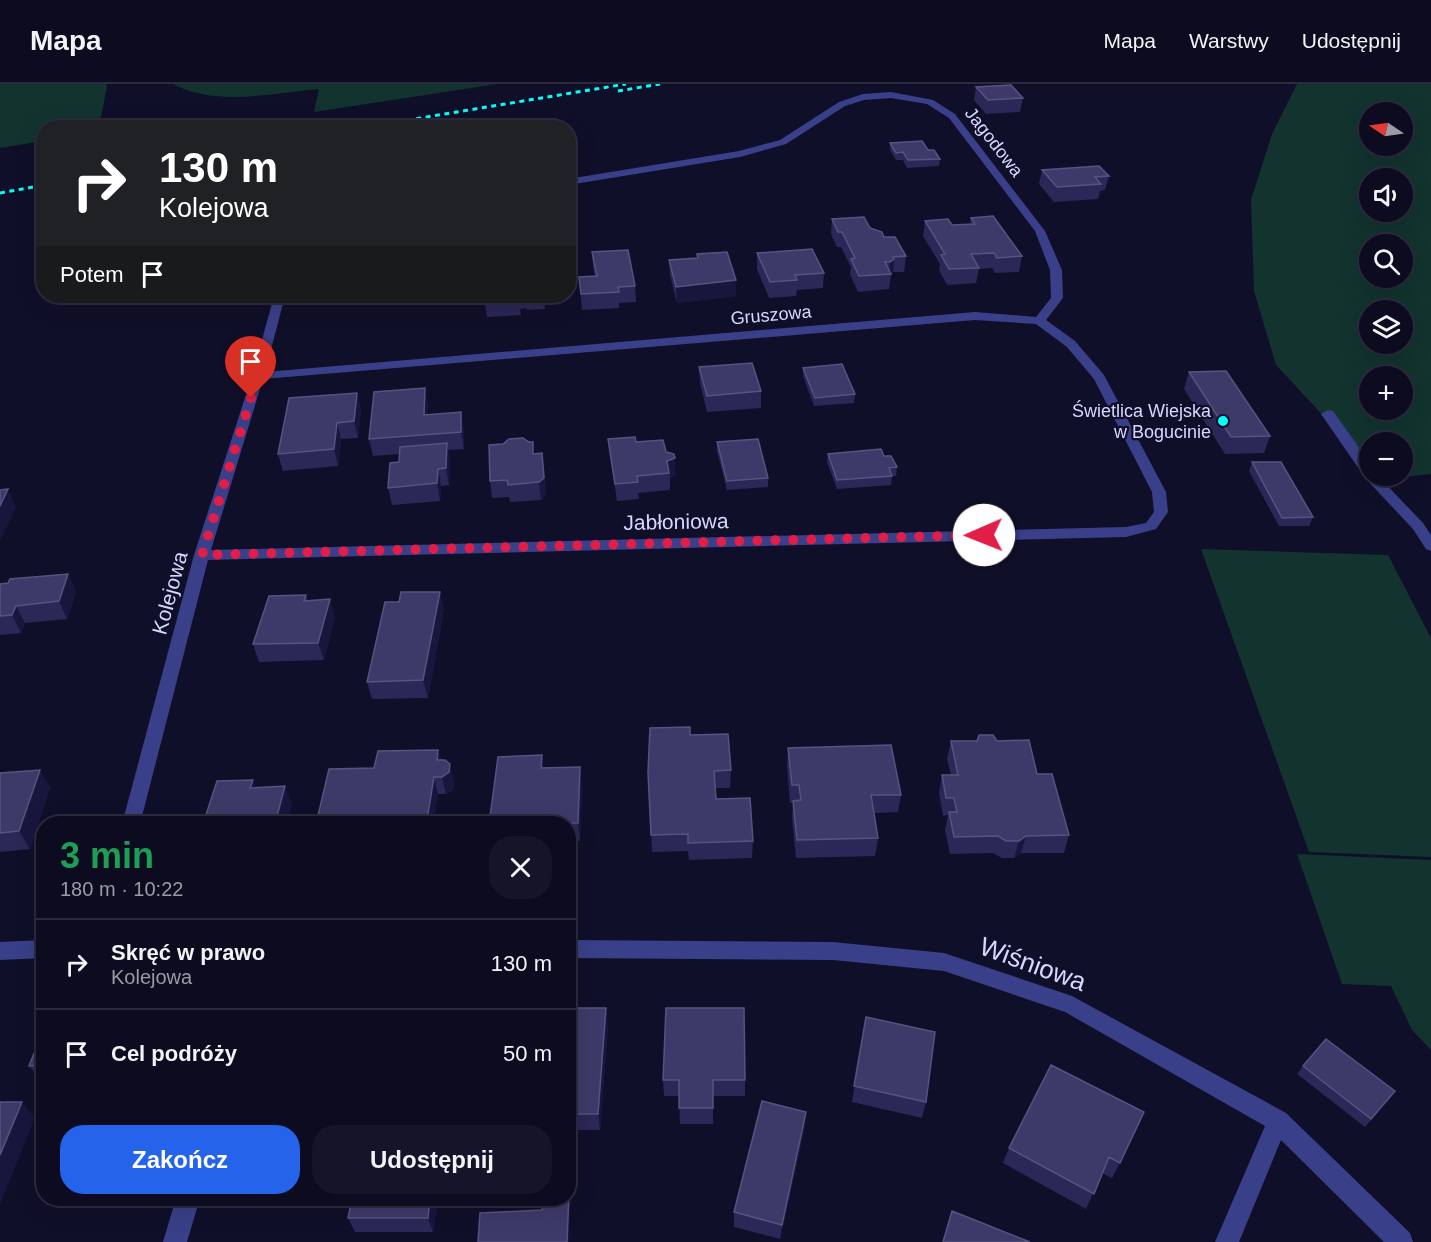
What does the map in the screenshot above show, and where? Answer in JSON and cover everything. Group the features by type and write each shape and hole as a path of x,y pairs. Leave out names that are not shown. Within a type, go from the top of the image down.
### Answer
{"street":[{"name":"Jagodowa","path":"576,181 740,154 772,145 805,129 842,104 863,97 891,95 930,102 952,116 1040,231 1056,270 1057,298 1039,321"},
{"path":"258,376 277,303"},
{"name":"Gruszowa","path":"258,376 975,316 1039,321"},
{"name":"Jabłoniowa","path":"202,555 1126,532 1151,526 1161,512 1159,492 1100,378 1071,344 1039,321"},
{"name":"Kolejowa","path":"133,816 202,555 258,376"},
{"path":"1328,414 1359,459"},
{"path":"1380,486 1418,526 1431,546"},
{"name":"Wiśniowa","path":"576,949 833,951 944,962 1072,1005 1278,1121 1401,1242"},
{"path":"0,951 36,950"},
{"path":"1227,1242 1278,1121"},
{"path":"175,1242 186,1206"}],"green space":[{"path":"0,84 106,84 101,117 96,120 36,120 36,142 0,148"},
{"path":"173,84 497,84 314,112 319,89 226,97 190,91"},
{"path":"1297,84 1431,84 1431,474 1413,476 1413,432 1359,432 1359,454 1276,365 1254,291 1251,200 1272,134"},
{"path":"1201,549 1388,555 1431,638 1431,857 1309,852"},
{"path":"1297,854 1431,860 1431,1050 1412,1030 1391,986 1342,984"}],"building":[{"path":"1011,85 1023,98 988,100 976,87"},
{"path":"922,141 928,150 934,150 940,159 908,160 903,152 896,153 890,143"},
{"path":"1099,166 1109,176 1095,177 1101,184 1057,187 1042,170"},
{"path":"993,216 1022,256 997,258 994,253 971,254 979,268 949,269 941,255 945,254 925,221 948,219 952,225 975,224 971,218"},
{"path":"864,217 870,228 882,232 884,237 895,237 906,256 893,257 894,259 890,262 885,262 891,274 859,276 851,259 855,258 842,232 838,232 832,219"},
{"path":"812,249 824,273 795,275 797,280 770,282 757,253"},
{"path":"628,250 635,286 618,287 619,292 581,294 579,277 597,276 592,252"},
{"path":"727,252 736,280 676,287 669,260 698,258 697,254"},
{"path":"752,363 761,391 707,396 699,367"},
{"path":"842,364 855,394 815,398 803,368"},
{"path":"1226,371 1270,436 1231,437 1189,372"},
{"path":"425,388 424,415 461,412 461,432 369,439 374,392"},
{"path":"357,393 354,421 337,423 334,449 278,454 289,398"},
{"path":"635,437 636,442 663,440 666,452 674,454 675,458 667,461 669,473 637,476 638,482 615,484 608,439"},
{"path":"523,438 533,442 533,454 542,453 544,478 539,482 508,485 507,480 490,481 489,445 503,444 509,439"},
{"path":"758,439 768,478 727,481 717,442"},
{"path":"447,443 446,468 438,469 437,483 388,488 390,463 399,462 400,447"},
{"path":"881,449 884,456 891,456 897,467 889,468 892,476 837,480 828,454"},
{"path":"1252,462 1281,462 1313,517 1282,518"},
{"path":"8,489 0,506 0,490"},
{"path":"68,574 59,601 16,606 12,615 0,616 0,584 8,583 10,579"},
{"path":"401,592 440,592 423,680 367,682 385,602 399,602"},
{"path":"306,595 304,601 330,599 318,643 253,644 269,596"},
{"path":"690,727 690,735 728,734 731,770 714,771 716,799 750,798 753,841 688,843 688,834 651,835 648,772 650,728"},
{"path":"979,735 993,735 997,741 1029,740 1037,774 1052,774 1069,835 1026,836 1019,841 1006,841 998,836 954,837 949,812 957,812 954,798 946,798 942,775 958,775 951,741 977,741"},
{"path":"891,745 901,795 871,795 878,838 797,840 793,801 801,800 799,785 792,785 788,748"},
{"path":"438,750 437,760 445,760 450,764 449,772 442,777 434,777 428,816 318,816 329,769 374,768 378,751"},
{"path":"542,755 541,768 580,767 578,823 576,823 576,816 490,816 498,757"},
{"path":"40,770 19,831 0,833 0,773"},
{"path":"253,780 250,788 285,786 277,816 206,816 217,781"},
{"path":"576,1008 606,1008 598,1114 576,1114"},
{"path":"666,1008 744,1008 745,1080 713,1080 713,1108 679,1108 679,1080 663,1080"},
{"path":"866,1017 935,1032 926,1102 854,1086"},
{"path":"1326,1039 1395,1091 1371,1119 1303,1066"},
{"path":"36,1048 36,1066 29,1066"},
{"path":"1051,1065 1144,1112 1120,1163 1109,1157 1094,1194 1009,1148"},
{"path":"762,1101 806,1112 782,1225 734,1212"},
{"path":"0,1102 22,1102 0,1155"},
{"path":"350,1206 429,1206 428,1218 348,1218"},
{"path":"542,1206 568,1206 567,1242 478,1242 480,1213 542,1210"},
{"path":"952,1211 1030,1242 943,1242"}],"railway":[{"path":"408,120 626,84"},
{"path":"618,91 660,84"},
{"path":"0,193 36,186"}],"place":[{"name":"Świetlica Wiejska w Bogucinie","path":"1223,421"}],"route":[{"path":"251,398 202,555 984,535"}]}
